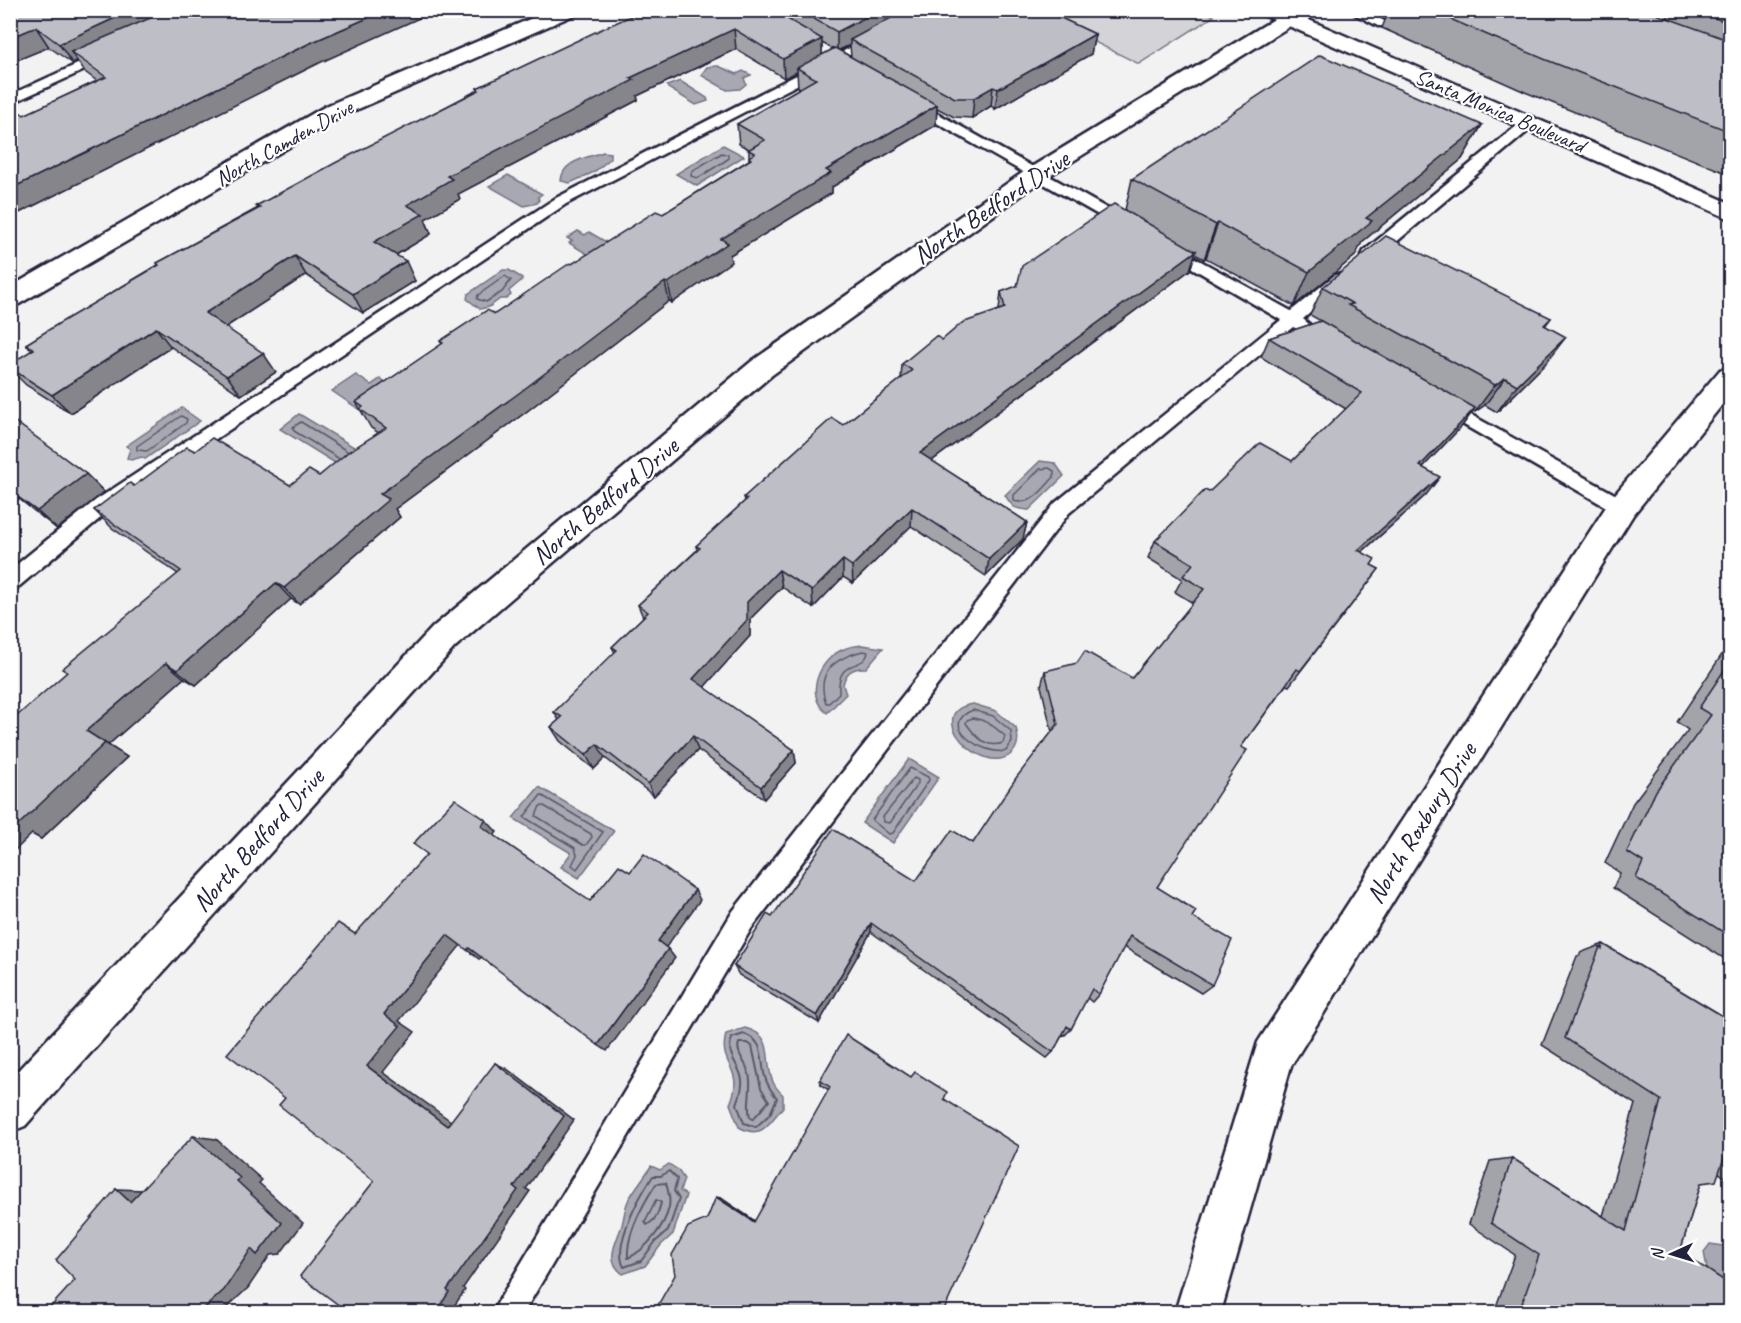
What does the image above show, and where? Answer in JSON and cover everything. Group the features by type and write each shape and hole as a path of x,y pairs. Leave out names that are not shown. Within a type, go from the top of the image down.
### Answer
{"street":[{"name":"North Camden Drive","path":"10,298 334,111 569,10"},
{"name":"Santa Monica Boulevard","path":"1286,13 1731,212"},
{"name":"North Bedford Drive","path":"10,1111 444,637 762,368 1036,174 1286,13"},
{"name":"North Roxbury Drive","path":"1198,1312 1273,1057 1622,507 1731,377"}],"lane":[{"path":"1353,10 1414,25"},
{"path":"10,582 103,505 561,201 889,32"},
{"path":"10,100 123,46"},
{"path":"816,48 856,70"},
{"path":"897,94 1312,331"},
{"path":"508,1312 742,920 1062,508 1528,123"},
{"path":"1433,399 1622,507"}],"shaded area":[{"path":"1201,10 1214,16 1139,64 1032,11"}],"water":[{"path":"718,66 737,74 743,71 751,75 744,78 746,84 740,89 727,90 701,75 707,67"},
{"path":"680,81 707,98 708,101 696,105 667,86"},
{"path":"723,145 744,156 697,186 676,174"},
{"path":"603,152 610,153 610,159 594,172 570,183 561,181 562,174 571,164"},
{"path":"508,175 542,194 538,197 537,203 524,206 489,186"},
{"path":"578,231 585,235 589,232 620,250 602,263 569,243 572,241 567,238"},
{"path":"503,270 509,270 522,278 509,291 511,295 489,307 480,309 467,299 468,294"},
{"path":"356,375 371,385 380,379 388,385 370,417 332,391"},
{"path":"182,408 200,421 145,459 142,457 131,460 127,458 130,449 126,446"},
{"path":"299,414 359,450 340,466 280,429"},
{"path":"1040,461 1055,463 1064,476 1029,510 1014,507 1005,495"},
{"path":"862,645 883,648 866,668 854,670 848,674 843,685 846,694 827,713 816,697 816,687 822,668 835,654 848,647"},
{"path":"973,704 996,711 1016,728 1018,742 1011,754 999,759 986,757 973,751 962,741 954,730 953,719 958,709"},
{"path":"909,759 939,777 893,843 862,823"},
{"path":"539,787 614,831 579,878 561,867 571,853 513,818"},
{"path":"745,1028 762,1037 766,1043 771,1076 783,1095 783,1107 769,1124 753,1132 739,1127 730,1104 735,1082 724,1045 726,1034"},
{"path":"669,1164 678,1170 684,1179 680,1191 686,1195 673,1234 645,1266 623,1274 614,1264 613,1253 628,1201 651,1166 660,1170"},
{"path":"1710,1244 1730,1247 1730,1286 1707,1269 1704,1252"}],"building":[{"path":"10,10 134,10 59,44 36,27 10,38"},
{"path":"169,10 386,10 308,44 10,189 10,105 24,115 106,77 71,52"},
{"path":"644,10 772,10 822,39 783,59 734,29 630,78 634,80 447,176 452,179 407,205 423,214 374,242 406,261 353,294 295,256 205,313 263,353 227,376 156,328 52,395 10,368 10,364 34,349 26,344 159,265 157,263 260,208 256,206 479,90 477,88"},
{"path":"798,10 879,10 837,32"},
{"path":"906,10 1044,10 1095,34 998,89 993,87 974,98 955,98 850,40"},
{"path":"1429,10 1645,10 1731,41 1731,132 1544,59"},
{"path":"1693,10 1731,10 1731,24"},
{"path":"835,48 937,105 826,170 831,173 721,239 728,243 668,283 665,282 519,393 380,494 389,499 284,588 276,583 177,670 166,663 86,731 105,743 16,827 10,823 10,722 67,672 62,669 181,571 94,510 130,483 134,486 187,447 195,451 212,438 290,485 309,470 319,476 348,452 386,428 360,409 363,407 356,402 487,310 495,314 570,263 572,264 656,211 663,214 751,159 749,157 755,153 748,150 765,140 737,124 816,79 797,68"},
{"path":"1320,55 1482,125 1366,218 1372,221 1309,272 1132,179"},
{"path":"1114,204 1196,251 920,453 1027,522 989,559 912,508 852,566 843,560 812,591 779,570 747,602 747,620 693,679 794,750 761,787 693,736 648,784 597,744 586,755 551,727 562,717 554,712 617,650 612,647 648,612 638,605 700,548 696,546 747,499 744,497 832,418 843,425 912,370 902,364 936,336 942,340 962,323 1005,308 1001,292 1017,286 1022,266"},
{"path":"1386,236 1551,318 1544,325 1566,337 1517,385 1505,378 1495,385 1348,305 1353,304 1323,287"},
{"path":"1321,321 1475,408 1420,466 1440,477 1358,550 1375,559 1371,565 1379,569 1300,671 1297,669 1241,747 1247,750 1157,887 1196,911 1192,917 1232,940 1212,985 1130,936 1099,994 1092,989 1071,1029 1067,1026 1053,1052 871,923 817,1016 734,966 767,914 772,917 833,829 916,881 952,830 973,843 1016,778 1058,724 1045,671 1077,663 1085,651 1132,678 1204,589 1183,576 1193,564 1155,541 1205,490 1209,492 1260,443 1292,461 1362,393 1269,338"},
{"path":"10,418 86,474 37,511 10,491"},
{"path":"1731,660 1731,937 1636,878 1643,862 1627,852 1656,791 1711,715 1699,708"},
{"path":"455,799 486,820 481,826 590,901 619,865 630,872 644,854 695,890 658,941 668,949 598,1045 469,948 467,950 447,935 384,1014 400,1026 367,1066 447,1126 495,1063 564,1116 514,1187 518,1190 447,1290 449,1292 436,1312 348,1312 300,1276 374,1181 279,1105 285,1098 227,1054 338,923 355,934 427,854 413,844"},
{"path":"1603,944 1731,1021 1731,1159 1725,1155 1716,1181 1701,1183 1680,1252 1731,1285 1731,1312 1519,1312 1539,1255 1491,1223 1512,1158 1626,1231 1661,1100 1565,1038"},
{"path":"846,1035 911,1077 915,1072 947,1092 944,1099 1019,1146 945,1312 654,1312 675,1275 672,1255 688,1227 707,1219 716,1197 754,1222 830,1087 820,1080"},
{"path":"193,1136 240,1178 237,1181 282,1223 257,1255 251,1249 224,1290 200,1312 46,1312 75,1280 56,1260 116,1189 130,1202"}]}
